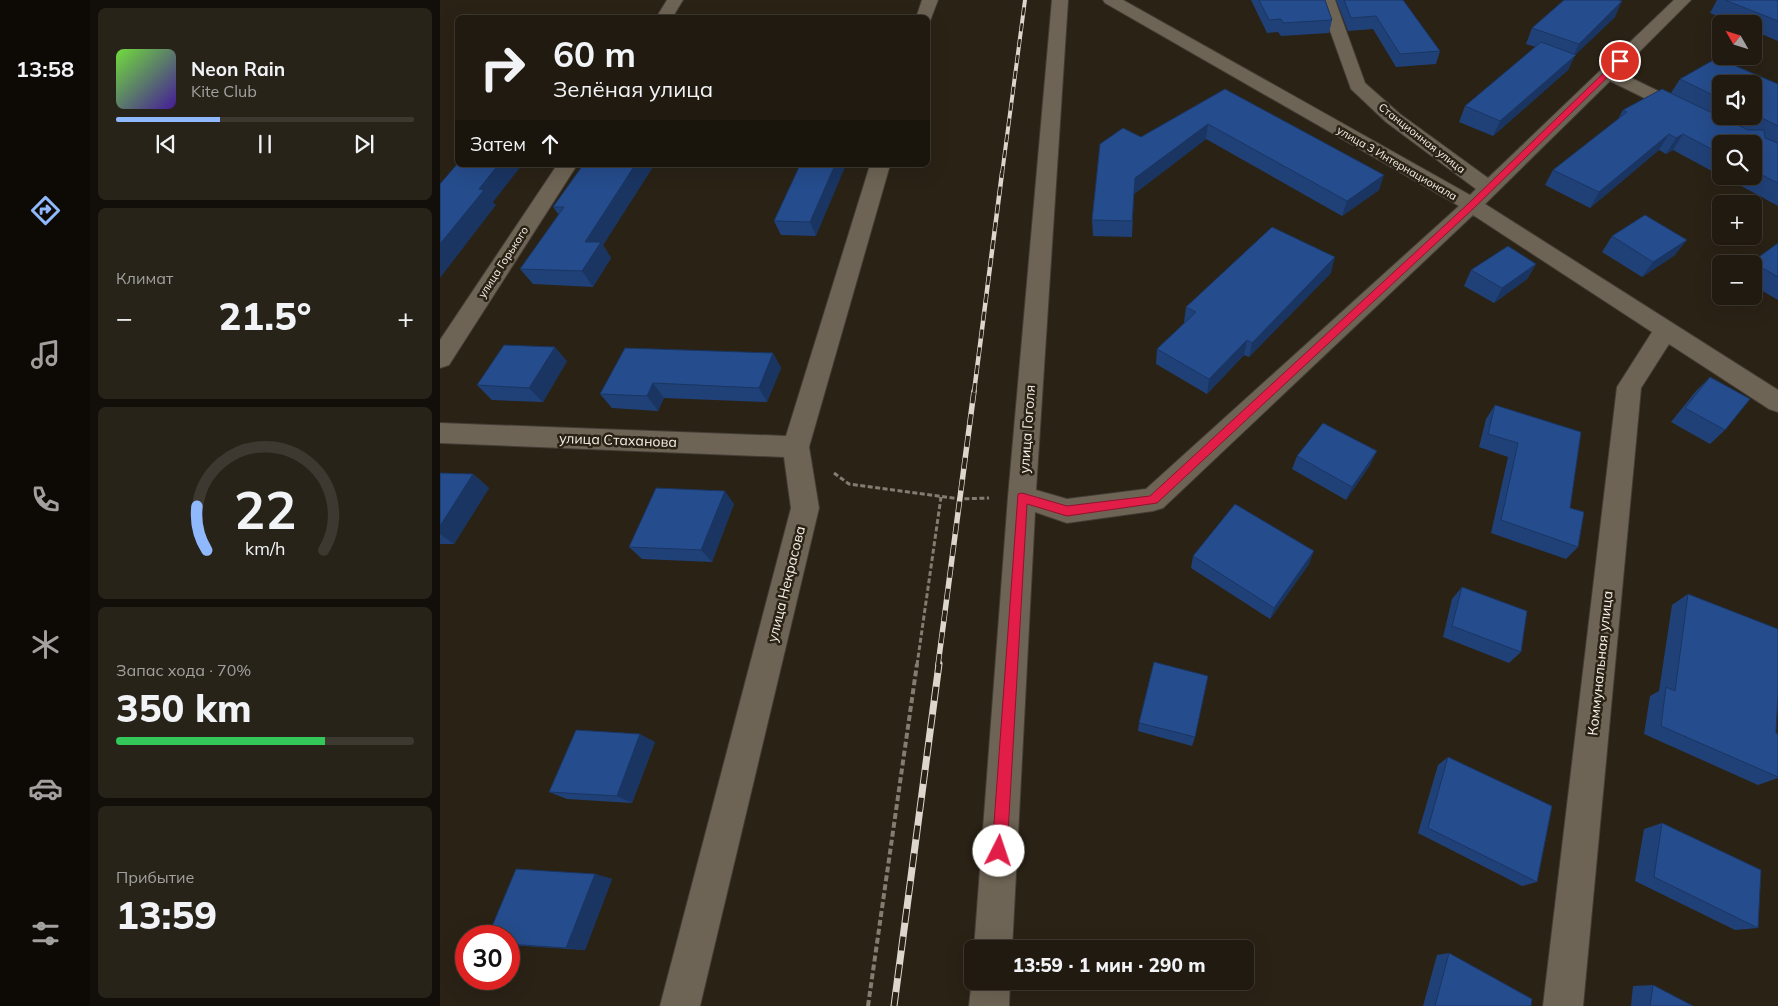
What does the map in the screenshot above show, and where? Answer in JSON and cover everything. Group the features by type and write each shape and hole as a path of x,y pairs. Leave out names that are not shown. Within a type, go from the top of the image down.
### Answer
{"street":[{"path":"666,15 675,0"},
{"path":"925,15 930,0"},
{"name":"улица Гоголя","path":"994,940 1022,497 1060,0"},
{"name":"улица 3 Интернационала","path":"1111,0 1481,197 1666,330 1778,402"},
{"name":"Станционная улица","path":"1327,0 1357,85 1481,197"},
{"path":"1022,497 1067,511 1153,500 1481,197 1683,0"},
{"path":"1608,73 1735,135"},
{"name":"улица Горького","path":"440,359 566,167"},
{"name":"улица Некрасова","path":"680,1006 805,508 796,447 879,167"},
{"name":"Коммунальная улица","path":"1563,1006 1629,387 1666,330"},
{"name":"улица Стаханова","path":"440,433 796,447"},
{"path":"989,1006 990,990"}],"path":[{"path":"796,447 849,484 960,499 1022,497"},
{"path":"868,1006 941,497"}],"building":[{"path":"1259,0 1325,0 1332,20 1283,23 1281,19 1269,20"},
{"path":"1344,0 1403,0 1440,51 1400,54 1376,16 1351,18"},
{"path":"1564,0 1622,1 1579,44 1532,28"},
{"path":"1725,0 1778,0 1778,21"},
{"path":"1541,42 1576,55 1500,121 1465,106"},
{"path":"1712,61 1712,65 1733,65 1757,75 1712,75 1712,95 1680,79"},
{"path":"1762,77 1778,84 1778,126 1762,118"},
{"path":"1225,89 1384,175 1347,201 1208,124 1135,178 1132,221 1092,220 1100,144 1123,128 1141,137"},
{"path":"1662,89 1712,113 1712,125 1738,125 1748,130 1764,130 1765,138 1778,143 1778,183 1762,175 1762,135 1712,135 1712,149 1683,134 1676,138 1669,134 1599,192 1553,170 1627,112 1623,110"},
{"path":"455,166 496,167 479,189 484,190 440,244 440,184"},
{"path":"582,167 634,167 585,242 601,242 582,271 520,269 564,207 553,207"},
{"path":"799,167 834,167 810,222 774,221"},
{"path":"1645,215 1687,240 1653,262 1612,236"},
{"path":"1272,227 1335,257 1252,343 1247,340 1209,379 1157,349 1196,312 1186,307"},
{"path":"1778,243 1778,277 1762,268 1762,255"},
{"path":"1508,246 1536,264 1502,288 1471,270"},
{"path":"504,345 555,347 529,388 477,385"},
{"path":"625,348 773,353 759,388 653,383 647,396 600,394"},
{"path":"1710,377 1750,399 1725,430 1685,408"},
{"path":"1495,405 1581,432 1570,508 1584,512 1578,547 1501,520 1518,443 1488,434"},
{"path":"1323,423 1377,451 1352,487 1297,456"},
{"path":"440,473 473,474 440,526"},
{"path":"656,488 725,491 701,550 629,547"},
{"path":"1235,504 1314,551 1274,608 1193,556"},
{"path":"1462,587 1527,611 1521,652 1452,626"},
{"path":"1688,594 1778,629 1776,733 1778,734 1778,777 1661,726 1666,687 1675,691"},
{"path":"1154,662 1208,676 1195,737 1139,723"},
{"path":"576,730 640,734 617,796 549,792"},
{"path":"1448,757 1552,806 1537,882 1428,828"},
{"path":"1662,823 1761,870 1758,928 1654,877"},
{"path":"516,869 595,874 566,948 520,945 520,925 493,925"},
{"path":"1449,953 1532,999 1531,1006 1435,1006"},
{"path":"1653,985 1693,1006 1650,1006"}],"railway":[{"path":"1002,174 1025,0"},
{"path":"974,392 1002,173"},
{"path":"938,665 974,391"},
{"path":"894,1006 939,664"}],"route":[{"path":"999,851 1022,497 1067,511 1153,500 1472,205 1620,61"}]}
